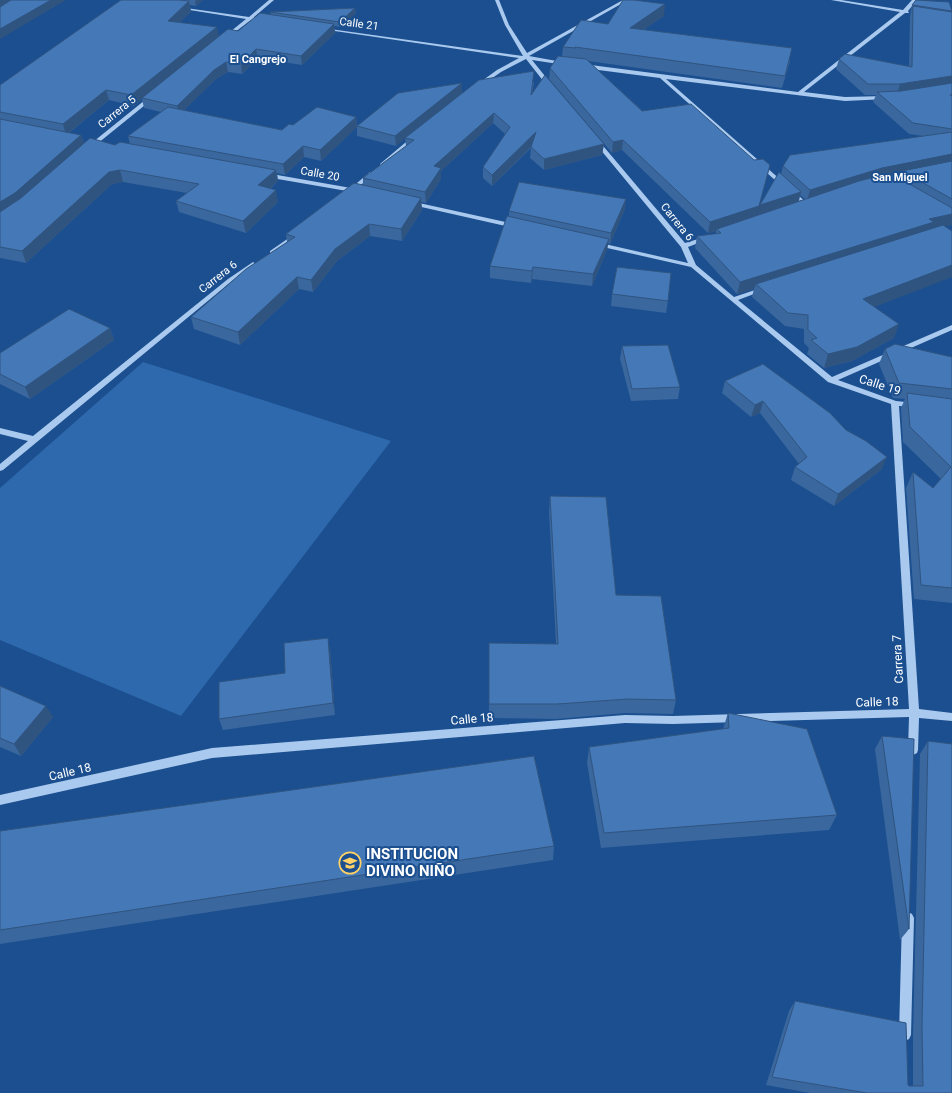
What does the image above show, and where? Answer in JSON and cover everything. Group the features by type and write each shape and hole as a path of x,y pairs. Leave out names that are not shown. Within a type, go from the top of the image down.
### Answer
{"street":[{"path":"220,42 272,0"},
{"path":"497,0 506,25 526,57 557,95"},
{"path":"475,89 499,71 626,0"},
{"path":"834,0 914,13"},
{"path":"800,94 905,11 915,0"},
{"path":"174,7 269,21"},
{"name":"Calle 21","path":"318,28 662,78 845,99 888,98"},
{"path":"662,78 809,203 796,207"},
{"name":"Carrera 5","path":"86,150 160,90"},
{"path":"344,196 423,130"},
{"name":"Carrera 6","path":"589,133 684,246 693,266 831,380"},
{"path":"84,142 103,146"},
{"name":"Calle 20","path":"257,173 361,192"},
{"path":"399,201 523,228"},
{"path":"268,255 298,233"},
{"path":"684,246 712,236"},
{"path":"589,243 693,266"},
{"name":"Carrera 6","path":"0,468 33,439 230,280 260,260"},
{"path":"734,299 772,286"},
{"path":"831,380 952,327"},
{"name":"Calle 19","path":"831,380 895,403 924,406"},
{"name":"Carrera 7","path":"895,403 914,713 913,762"},
{"path":"0,431 33,439"},
{"name":"Calle 18","path":"0,800 212,753 625,719 914,713 952,717"},
{"path":"906,1044 909,908"}],"shaded area":[{"path":"143,362 391,441 181,716 0,640 0,488"}],"building":[{"path":"11,0 51,0 0,29 0,7"},
{"path":"121,0 189,1 168,21 217,27 131,95 106,90 63,124 0,112 0,85"},
{"path":"623,0 665,4 630,28 792,48 785,76 575,47 563,47 581,20 608,24"},
{"path":"916,0 949,2 952,11 912,5"},
{"path":"913,6 952,12 952,76 900,84 868,84 839,59 845,54 912,67"},
{"path":"355,8 340,22 270,12"},
{"path":"260,13 334,24 301,56 256,49 241,64 226,62 214,70 177,106 142,98 228,29 238,31"},
{"path":"558,56 586,59 642,111 691,104 754,160 763,159 770,165 759,206 710,222 623,140 613,142 550,68"},
{"path":"534,71 531,95 545,75 604,144 544,159 531,147 536,132 492,175 483,167 510,127 494,113 434,166 441,168 425,192 363,178 414,140 405,138 479,80"},
{"path":"462,83 395,136 357,126 398,93"},
{"path":"952,83 952,93 950,96 952,95 952,129 913,123 877,92 901,91"},
{"path":"168,107 282,130 289,124 293,125 317,107 356,117 320,150 303,146 283,164 128,136"},
{"path":"0,119 81,135 15,193 0,202"},
{"path":"952,132 952,154 882,168 810,190 783,166 790,155"},
{"path":"90,138 115,145 120,142 276,170 258,185 276,190 243,221 176,201 199,184 120,170 109,172 22,251 0,247 0,212 21,198"},
{"path":"952,161 952,199 902,171"},
{"path":"779,172 801,192 760,205"},
{"path":"890,173 952,208 952,214 929,219 934,222 740,282 697,236 721,233 717,229 859,181"},
{"path":"519,182 626,199 611,233 509,211"},
{"path":"354,183 421,198 401,229 369,224 335,249 311,280 297,277 238,332 191,317 246,269 295,237 286,234"},
{"path":"507,216 609,239 593,274 533,267 532,271 490,266"},
{"path":"943,225 952,231 952,265 863,299 899,324 857,347 828,354 811,340 817,338 808,330 808,315 788,313 756,284"},
{"path":"617,267 671,273 668,301 612,294"},
{"path":"69,309 110,328 25,387 0,374 0,353"},
{"path":"895,344 952,357 952,389 899,383 885,349"},
{"path":"668,345 680,387 632,389 622,346"},
{"path":"763,364 830,413 846,430 866,441 887,457 838,494 795,467 807,457 763,401 755,405 725,381"},
{"path":"907,393 952,399 952,588 921,585 913,472 933,488 951,467 910,427"},
{"path":"550,496 606,497 616,595 661,596 676,700 628,699 557,704 489,704 489,643 558,644"},
{"path":"328,638 333,703 219,719 219,682 285,673 284,643"},
{"path":"0,686 46,706 14,744 0,738"},
{"path":"728,713 807,729 837,815 604,833 589,747 729,728"},
{"path":"882,736 914,739 909,929 898,850"},
{"path":"928,741 952,744 952,1093 867,1093 772,1077 795,1001 906,1023 908,1085 923,1086 922,1025"},
{"path":"534,756 554,846 0,930 0,831"}],"place":[{"name":"INSTITUCION DIVINO NIÑO","path":"350,863"}],"district":[{"name":"El Cangrejo","path":"258,59"},
{"name":"San Miguel","path":"900,177"}]}
